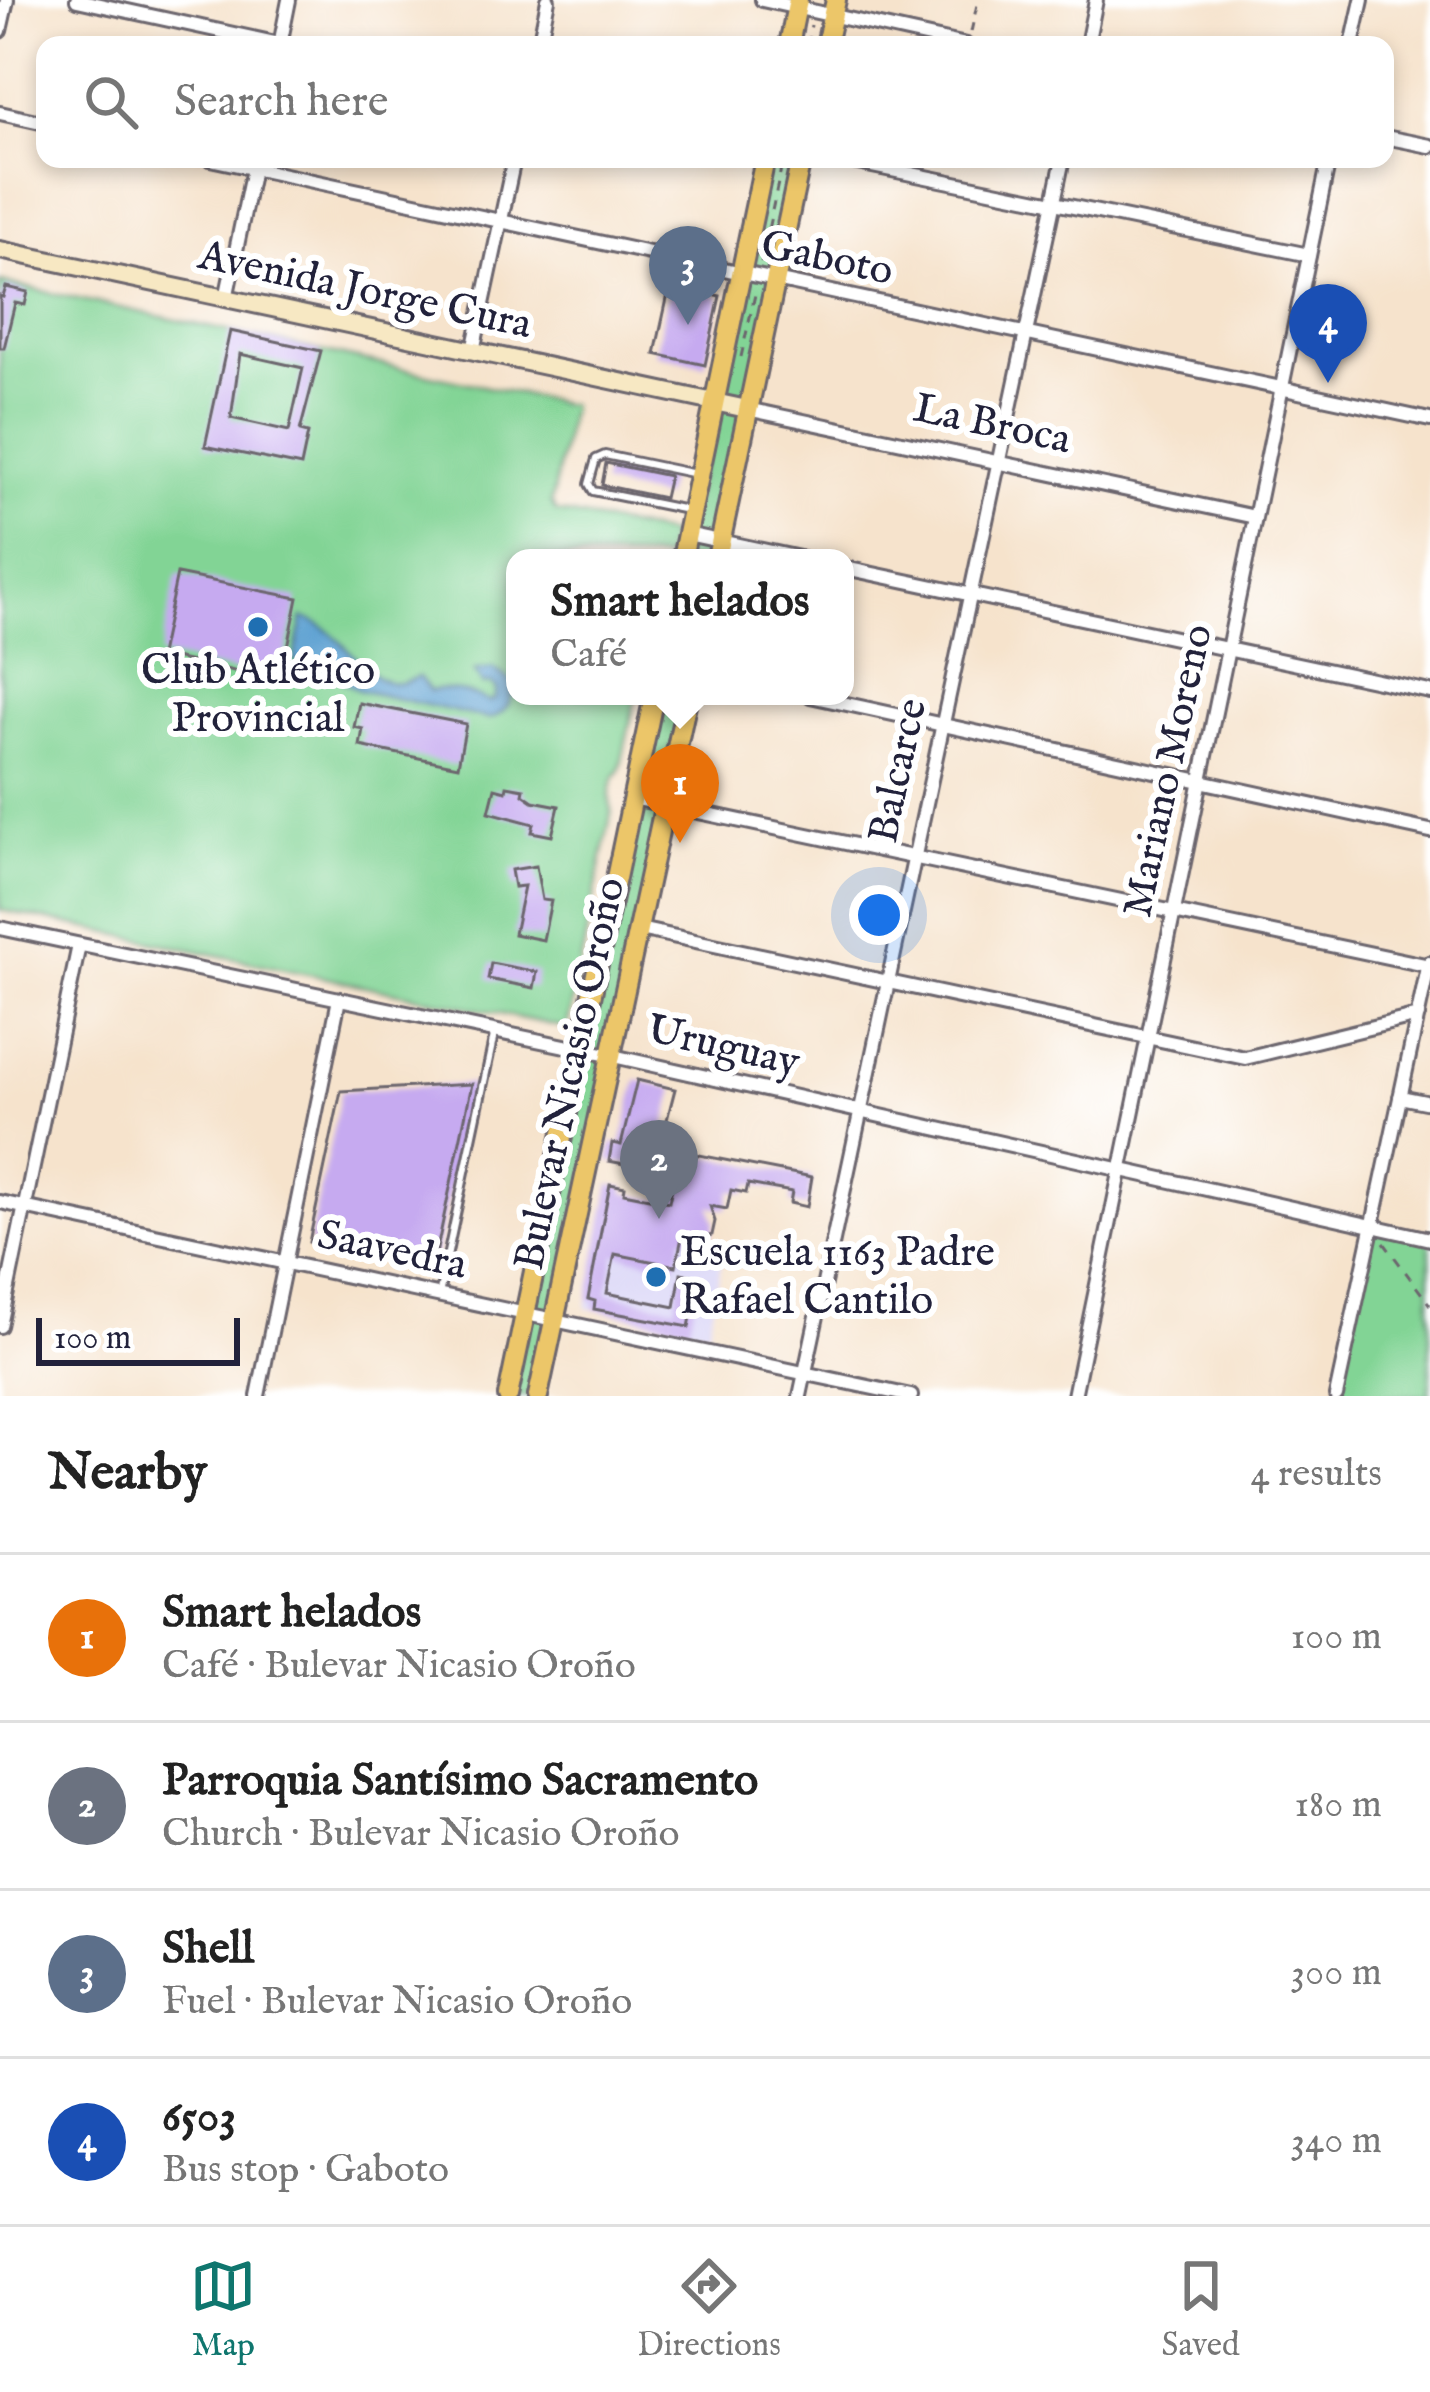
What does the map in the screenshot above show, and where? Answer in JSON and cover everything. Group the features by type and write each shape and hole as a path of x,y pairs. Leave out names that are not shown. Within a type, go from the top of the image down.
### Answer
{"main road":[{"path":"795,36 815,7"},
{"path":"815,7 823,36"},
{"path":"684,549 763,168"},
{"path":"718,549 799,168"},
{"name":"Bulevar Nicasio Oroño","path":"508,1396 651,705"},
{"name":"Bulevar Nicasio Oroño","path":"538,1396 686,705"}],"street":[{"path":"0,31 7,0"},
{"path":"77,0 239,36"},
{"path":"282,36 289,0"},
{"path":"540,36 548,0"},
{"path":"762,0 815,7 931,36"},
{"path":"1089,36 1096,0"},
{"path":"1354,36 1361,0"},
{"path":"0,113 36,121"},
{"path":"1394,138 1430,146"},
{"path":"226,298 254,168"},
{"name":"Gaboto","path":"272,168 775,282 1430,419"},
{"path":"473,351 512,168"},
{"path":"883,168 1309,255"},
{"name":"Balcarce","path":"800,1396 1061,168"},
{"name":"Mariano Moreno","path":"1074,1396 1327,168"},
{"name":"Avenida Jorge Cura","path":"0,250 715,403"},
{"name":"La Broca","path":"715,403 1255,517"},
{"path":"687,534 718,549"},
{"path":"854,570 1430,692"},
{"path":"851,705 1430,831"},
{"path":"632,798 1430,964 1336,1396"},
{"name":"Uruguay","path":"0,928 613,1056 1430,1239"},
{"path":"639,929 1245,1058 1418,1016"},
{"path":"0,1326 79,945"},
{"path":"258,1396 339,999"},
{"path":"1400,1097 1430,1103"},
{"name":"Saavedra","path":"0,1202 911,1396"}],"lane":[{"path":"692,512 593,490 590,484 596,459 605,455 700,475"},
{"path":"439,1295 495,1031"}],"path":[{"path":"969,36 978,0"},
{"path":"1372,1227 1430,1306"}],"shaded area":[{"name":"Escuela 1163 Padre Rafael Cantilo","path":"602,1228 678,1254 682,1237 725,1245 708,1331 586,1308"}],"green space":[{"path":"763,168 799,168 719,549 684,549"},
{"name":"Club Atlético Provincial","path":"0,282 571,405 551,503 556,512 670,534 667,549 506,549 506,705 634,705 620,770 611,789 612,810 567,1028 0,910"},
{"path":"652,705 686,705 538,1396 508,1396"},
{"path":"1372,1227 1430,1239 1430,1396 1336,1396"}],"water":[{"path":"303,618 331,633 365,667 388,682 419,677 430,691 460,691 489,702 497,689 490,683 483,685 474,671 493,668 506,677 507,705 489,719 358,690 319,667 294,661"}],"building":[{"path":"670,285 720,296 705,365 655,354"},
{"path":"6,287 28,292 25,305 15,303 4,348 0,348 0,296"},
{"path":"230,331 321,351 300,431 308,433 301,466 205,446","holes":["240,354 303,368 289,431 231,418"]},
{"path":"606,463 669,476 664,498 602,485"},
{"path":"177,574 298,598 281,681 160,655"},
{"path":"359,703 466,724 458,766 360,746 363,729 354,727"},
{"path":"507,786 524,789 523,794 533,801 559,806 552,836 532,832 534,824 489,812 495,788 506,791"},
{"path":"536,866 542,900 551,901 543,940 514,934 524,886 514,887 511,870"},
{"path":"491,963 537,972 534,988 488,979"},
{"path":"637,1080 675,1089 663,1135 691,1141 689,1153 812,1177 807,1207 790,1203 792,1192 748,1184 746,1193 731,1190 727,1209 710,1206 715,1221 712,1235 699,1240 682,1237 676,1266 615,1254 607,1293 675,1307 681,1273 699,1277 689,1327 594,1309 595,1301 588,1299 610,1184 625,1187 624,1193 669,1202 675,1174 609,1161 612,1143 621,1145"},
{"path":"472,1084 433,1268 309,1242 341,1091"}],"place":[{"name":"Shell","path":"688,325"},
{"name":"6503","path":"1328,383"},
{"name":"Club Atlético Provincial","path":"258,627"},
{"name":"Smart helados","path":"680,843"},
{"name":"Parroquia Santísimo Sacramento","path":"659,1219"},
{"name":"Escuela 1163 Padre Rafael Cantilo","path":"656,1277"}]}
